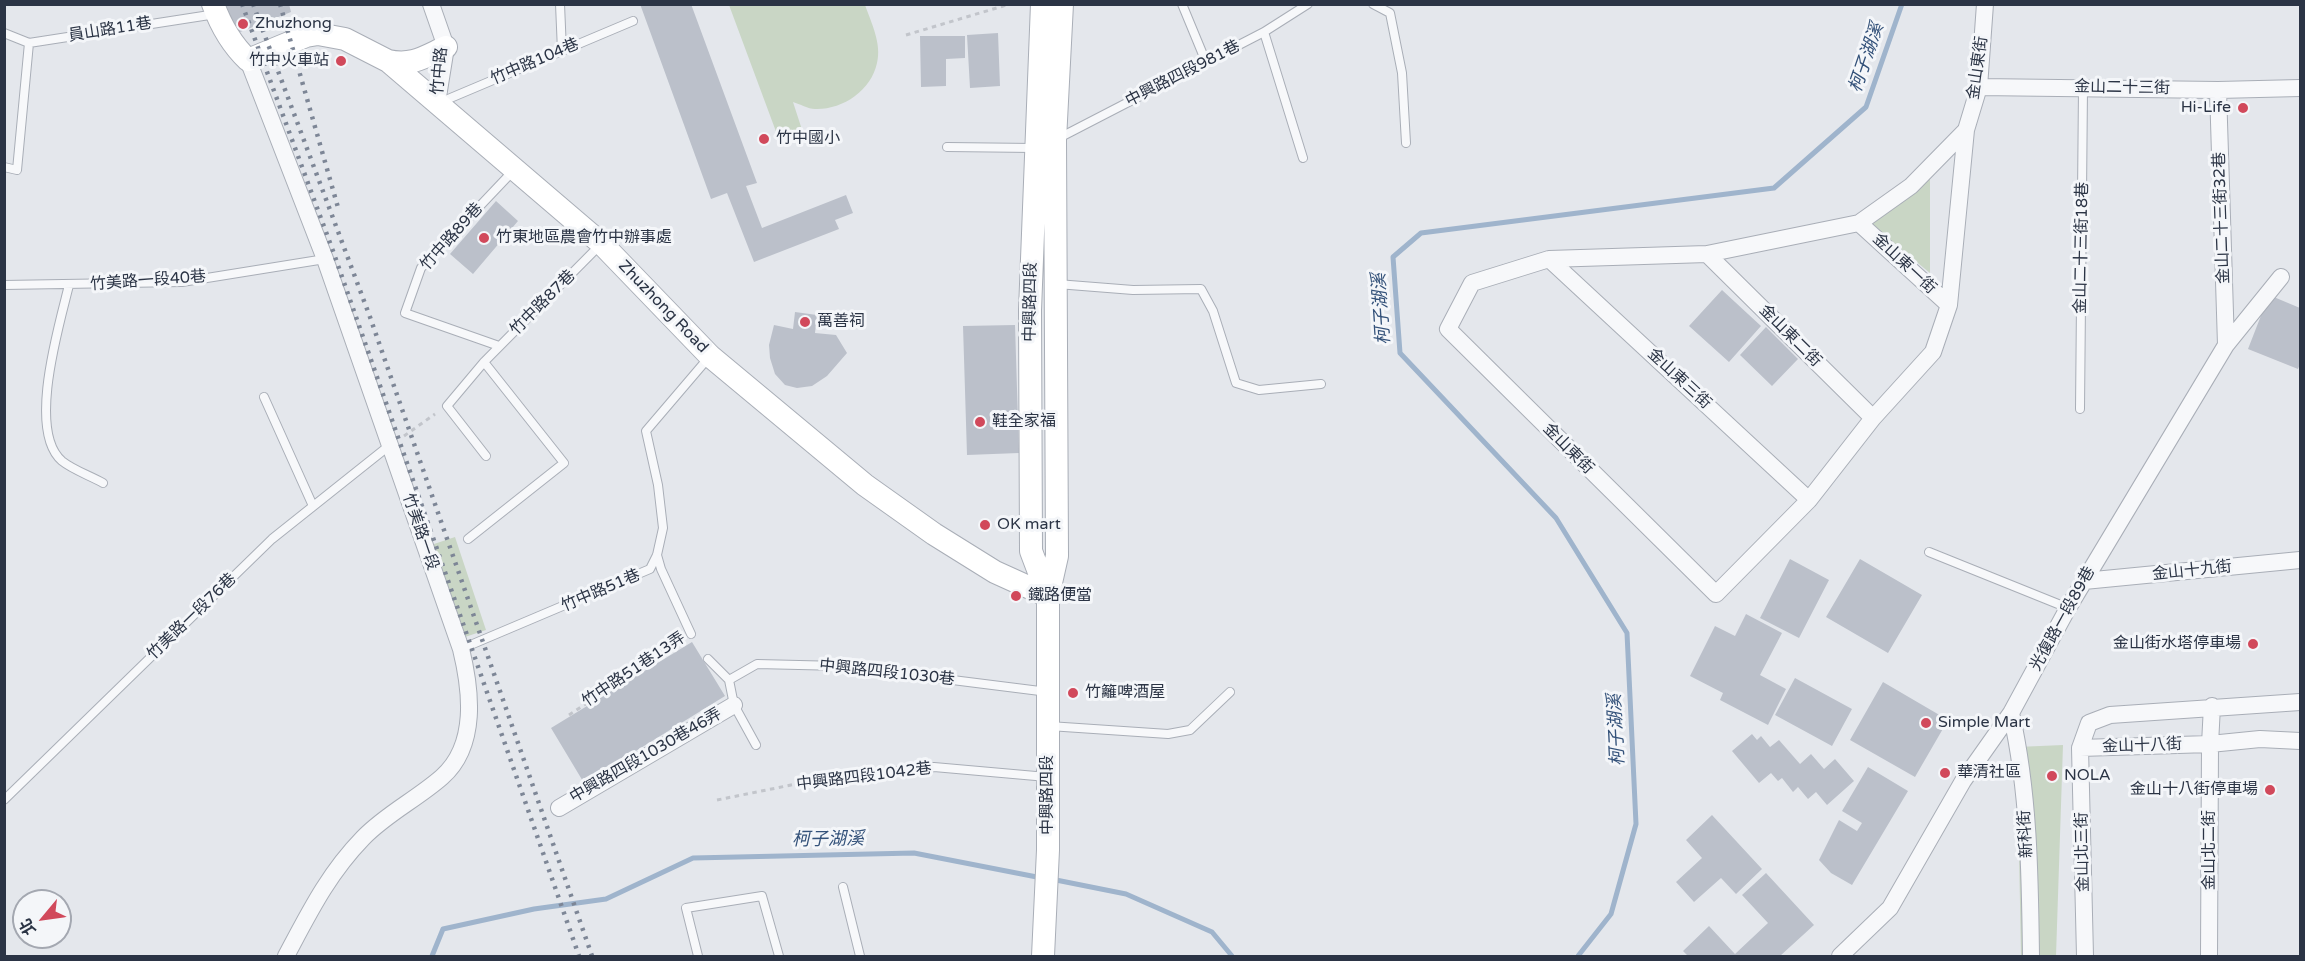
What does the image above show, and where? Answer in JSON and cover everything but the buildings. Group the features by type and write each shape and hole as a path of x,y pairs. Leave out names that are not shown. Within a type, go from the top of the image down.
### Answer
{"main road":[{"name":"中興路四段","path":"1042,4 1045,144 1043,310 1031,551 1048,596 1048,850 1043,957"},
{"name":"中興路四段","path":"1043,310 1056,284 1045,144 1062,4"},
{"path":"215,9 225,32 248,60"},
{"name":"Zhuzhong Road","path":"248,60 306,36 318,34 345,39 388,61 602,244 710,356 865,485 934,534 995,572 1048,596"},
{"path":"388,61 403,64 446,46"}],"street":[{"name":"竹中路","path":"431,4 446,46 438,103"},
{"name":"金山東街","path":"1966,130 1911,186 1859,223 1707,254 1549,259 1472,283 1448,329 1716,594 1809,500 1873,418 1933,352 1949,305 1966,130 1979,87 1985,4"},
{"name":"竹美路一段","path":"248,60 325,259 461,649 468,679 470,706 467,730 454,763 442,777 391,814 363,838 322,887 286,957"},
{"name":"金山二十三街","path":"1979,87 2218,90 2301,88"},
{"name":"金山二十三街32巷","path":"2218,90 2226,345"},
{"name":"金山東一街","path":"1859,223 1949,305"},
{"name":"金山東二街","path":"1707,254 1873,418"},
{"name":"金山東三街","path":"1549,259 1809,500"},
{"name":"光復路一段89巷","path":"1840,957 1890,908 1963,781 2011,713 2068,608 2226,345 2281,277"},
{"name":"金山十九街","path":"2084,581 2301,560"},
{"name":"金山十八街","path":"2301,702 2212,706 2109,715 2089,723 2080,748 2260,740 2301,741"},
{"name":"中興路四段1030巷46弄","path":"559,808 734,705"},
{"name":"金山北二街","path":"2209,957 2212,706"},
{"name":"新科街","path":"2011,713 2020,752 2025,807 2031,957"},
{"name":"金山北三街","path":"2080,748 2085,957"}],"lane":[{"path":"560,4 562,51"},
{"path":"1182,4 1206,62"},
{"name":"中興路四段981巷","path":"1045,144 1264,32 1308,4"},
{"path":"1373,4 1390,13 1402,73 1406,143"},
{"name":"員山路11巷","path":"29,43 215,9"},
{"name":"竹中路104巷","path":"438,103 633,21"},
{"path":"1264,32 1303,158"},
{"path":"4,33 29,43 17,170 4,167"},
{"name":"金山二十三街18巷","path":"2080,409 2083,87"},
{"path":"947,147 1045,144"},
{"name":"竹中路89巷","path":"499,346 405,313 421,268 514,170"},
{"name":"竹中路87巷","path":"447,406 499,346 602,244"},
{"name":"竹美路一段40巷","path":"4,285 182,282 325,259"},
{"path":"1056,284 1133,290 1201,290 1213,312 1236,383 1259,390 1321,384"},
{"path":"69,285 58,329 45,406 45,429 62,462 104,483"},
{"name":"竹中路51巷","path":"461,649 644,574 650,569 657,555 663,528 658,485 646,431 710,356"},
{"path":"468,539 564,464 484,362"},
{"path":"264,397 313,506"},
{"path":"447,406 486,456"},
{"name":"竹美路一段76巷","path":"4,800 272,539 390,445"},
{"path":"1929,552 2068,608"},
{"name":"竹中路51巷13弄","path":"657,555 661,569 691,634"},
{"name":"竹中路51巷13弄","path":"708,659 729,680"},
{"name":"中興路四段1030巷","path":"729,680 757,664 841,666 1048,692"},
{"path":"729,680 734,705 756,745"},
{"path":"1048,726 1168,734 1190,730 1230,692"},
{"name":"中興路四段1042巷","path":"822,779 934,767 1048,777"},
{"path":"843,887 860,957"},
{"path":"698,957 686,908 762,896 779,957"}],"path":[{"path":"906,35 1010,4"},
{"path":"390,445 447,406"},
{"name":"竹中路51巷13弄","path":"569,715 691,634"},
{"name":"中興路四段1042巷","path":"717,800 822,779"}],"green space":[{"path":"729,5 865,5 878,48 874,73 869,82 854,97 835,106 812,109 793,102 805,139 781,145"},
{"path":"1930,176 1930,273 1869,223"},
{"path":"455,537 486,630 450,642 419,549"},
{"path":"2063,745 2056,956 2021,956 2017,747"}],"waterway":[{"name":"柯子湖溪","path":"1578,956 1611,914 1636,824 1627,633 1556,518 1400,353 1393,257 1421,233 1774,188 1866,107 1902,4"},
{"name":"柯子湖溪","path":"432,956 443,929 534,909 606,899 693,858 914,853 1042,878"},
{"name":"柯子湖溪","path":"1051,879 1126,894 1212,932 1232,956"}],"railway":[{"path":"242,4 333,251 579,956"},
{"path":"253,4 370,317 592,956"},
{"path":"280,4 339,211"}],"place":[{"name":"Zhuzhong","path":"243,24"},
{"name":"竹中火車站","path":"341,61"},
{"name":"Hi-Life","path":"2243,108"},
{"name":"竹中國小","path":"764,139"},
{"name":"竹東地區農會竹中辦事處","path":"484,238"},
{"name":"萬善祠","path":"805,322"},
{"name":"鞋全家福","path":"980,422"},
{"name":"OK mart","path":"985,525"},
{"name":"鐵路便當","path":"1016,596"},
{"name":"金山街水塔停車場","path":"2253,644"},
{"name":"竹籬啤酒屋","path":"1073,693"},
{"name":"Simple Mart","path":"1926,723"},
{"name":"華清社區","path":"1945,773"},
{"name":"NOLA","path":"2052,776"},
{"name":"金山十八街停車場","path":"2270,790"}]}
